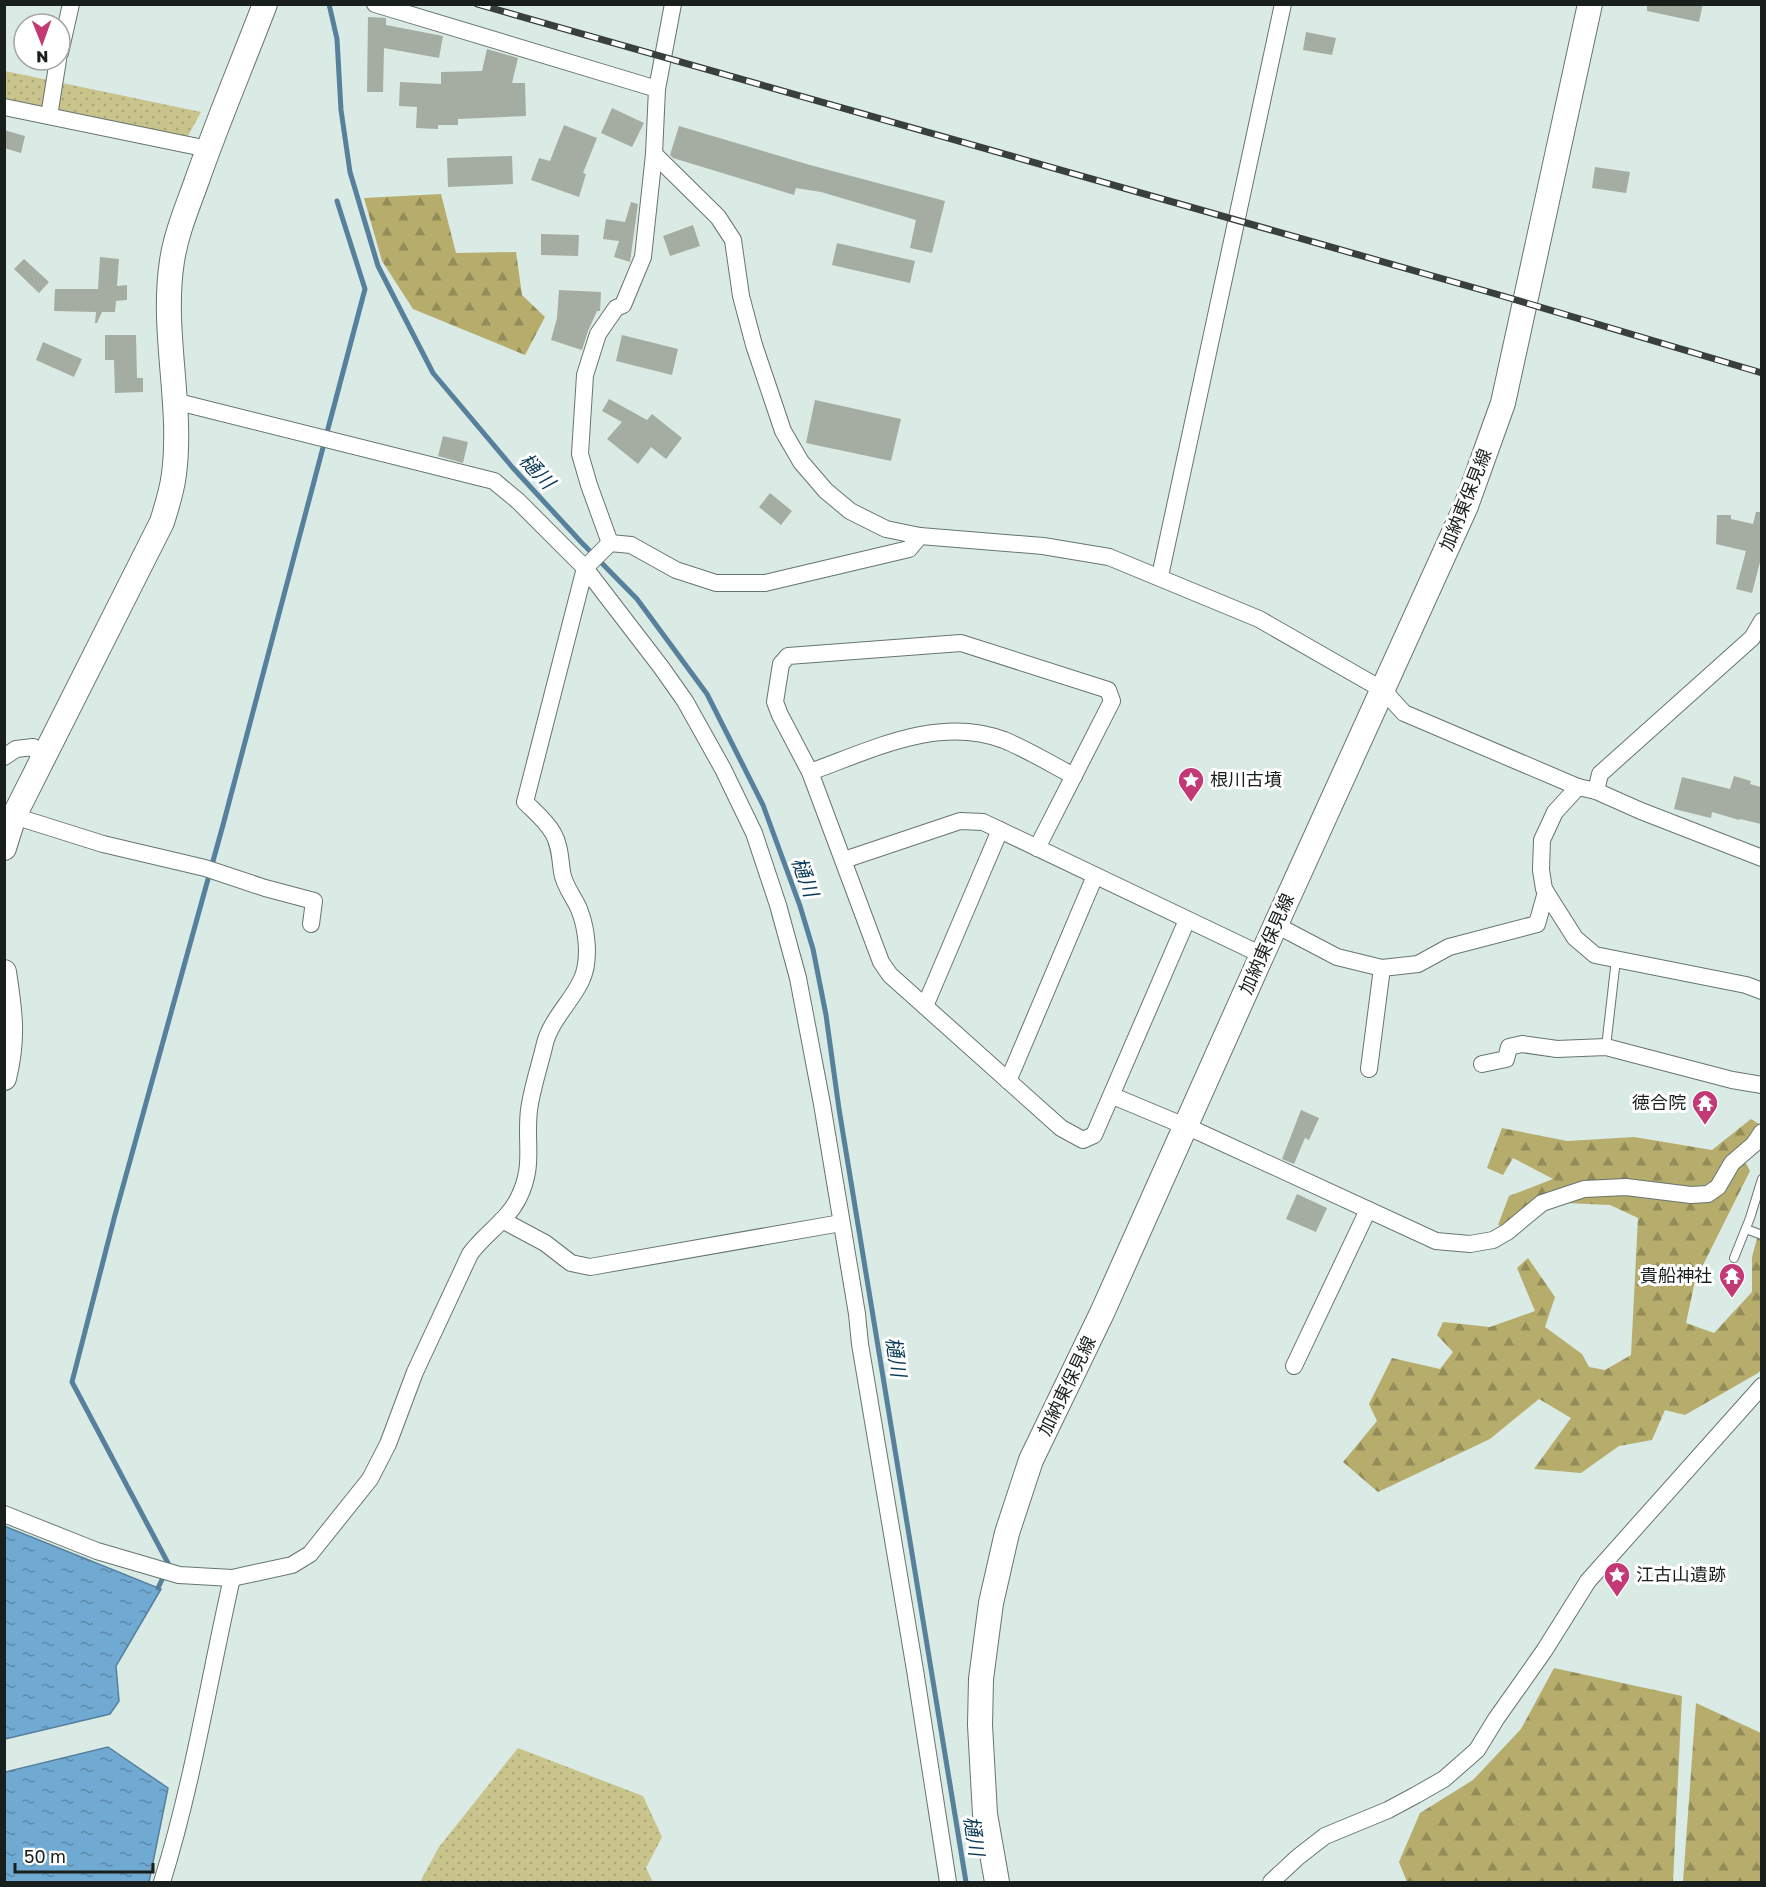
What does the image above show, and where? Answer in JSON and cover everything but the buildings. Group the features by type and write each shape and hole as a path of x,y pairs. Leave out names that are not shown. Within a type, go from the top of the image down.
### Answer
{"main road":[{"path":"4,848 14,816 162,522 174,474 176,452 170,322 172,262 177,237 208,149 265,4"},
{"name":"加納東保見線","path":"997,1882 985,1814 980,1725 981,1679 991,1603 1007,1533 1031,1460 1102,1313 1466,506 1503,403 1590,4"},
{"path":"4,972 11,1019 9,1056 4,1078"}],"street":[{"path":"375,4 657,89"},
{"path":"607,545 580,454 585,375 597,334 616,308 622,304 643,258 654,154 657,89 673,4"},
{"path":"1160,576 1283,4"},
{"path":"49,116 56,72"},
{"path":"4,107 208,149"},
{"path":"654,154 718,217 733,240 741,296 754,345 783,431 801,462 826,491 850,511 886,529 920,536 1043,546 1109,556 1259,619 1383,690 1404,713 1578,787 1596,791 1761,858"},
{"path":"174,401 494,481 586,567 685,701 723,769 754,833 778,905 798,978 822,1104 912,1647 948,1882"},
{"path":"4,1514 97,1551 179,1575 232,1578 292,1565 310,1554 370,1479 388,1444 415,1372 470,1254 479,1240 502,1220 517,1202 530,1159 530,1109 546,1038 582,980 586,963 585,928 566,885 557,841 544,821 525,802 586,567 607,545 631,545 676,570 716,583 765,583 909,549 920,536"},
{"path":"1596,791 1600,774 1752,638 1761,621"},
{"path":"1037,848 1112,701 1108,690 961,644 788,656 781,664 775,702 810,772 881,962 890,975 1061,1128 1083,1140 1094,1135 1113,1096 1187,920"},
{"path":"810,772 894,742 930,732 957,730 1005,740 1074,776"},
{"path":"4,757 16,748 33,747 42,759"},
{"path":"1578,787 1555,812 1542,840 1541,870 1546,892 1575,938 1595,955 1746,985 1761,991"},
{"path":"14,816 103,844 205,868 314,901 310,924"},
{"path":"843,861 960,821 983,822 1262,956"},
{"path":"925,1006 1000,830"},
{"path":"1008,1081 1095,876"},
{"path":"1276,925 1337,957 1382,968 1418,964 1449,947 1537,924 1546,892"},
{"path":"1369,1069 1382,968"},
{"path":"1482,1064 1506,1059 1509,1047 1516,1044 1557,1049 1606,1047 1709,1075 1761,1085"},
{"path":"1113,1096 1436,1241 1470,1244 1493,1240 1507,1232 1542,1203 1584,1189 1626,1187 1691,1195 1708,1194 1718,1187 1732,1163 1754,1144 1761,1132"},
{"path":"1294,1366 1368,1210"},
{"path":"502,1220 545,1244 571,1263 590,1267 841,1223"},
{"path":"1271,1882 1325,1836 1388,1810 1435,1784 1452,1773 1477,1750 1588,1581 1761,1386"},
{"path":"162,1882 188,1790 232,1578"}],"lane":[{"path":"1606,1047 1616,959"},
{"path":"1734,1258 1746,1229 1761,1179"},
{"path":"1746,1229 1761,1235"}],"shaded area":[{"path":"5,71 201,112 188,136 5,103"},
{"path":"518,1748 643,1796 662,1837 646,1868 653,1882 420,1882 439,1847"}],"green space":[{"path":"441,194 456,253 516,252 522,295 545,317 525,355 413,309 382,261 364,198"},
{"path":"1751,1119 1759,1124 1739,1150 1750,1171 1695,1281 1686,1323 1714,1333 1752,1292 1752,1257 1761,1224 1762,1369 1758,1373 1685,1415 1665,1410 1652,1440 1619,1446 1581,1473 1534,1469 1571,1418 1539,1399 1490,1439 1378,1492 1343,1462 1377,1421 1369,1404 1392,1358 1440,1369 1453,1352 1437,1335 1443,1322 1490,1327 1535,1311 1517,1268 1528,1258 1555,1297 1545,1327 1582,1354 1589,1367 1605,1370 1631,1355 1638,1218 1610,1205 1565,1203 1544,1196 1504,1227 1498,1225 1509,1196 1553,1179 1513,1158 1503,1175 1487,1168 1502,1128 1567,1141 1634,1137 1712,1150"},
{"path":"1554,1668 1682,1696 1673,1882 1407,1882 1399,1862 1420,1813 1473,1780 1521,1729"},
{"path":"1696,1703 1761,1733 1761,1882 1683,1882"}],"water":[{"path":"4,1526 161,1589 116,1666 119,1701 110,1714 5,1739"},
{"path":"108,1747 168,1788 149,1882 5,1882 5,1772"}],"waterway":[{"name":"樋川","path":"329,4 337,39 341,110 350,172 378,266 433,373 513,468 637,599 707,694 763,805 800,906 813,949 826,1015 839,1109 966,1882"},
{"path":"158,1588 169,1565 72,1382 365,289 337,201"}],"railway":[{"path":"477,4 1496,294 1762,373"}],"place":[{"name":"根川古墳","path":"1191,803"},
{"name":"徳合院","path":"1705,1126"},
{"name":"貴船神社","path":"1732,1299"},
{"name":"江古山遺跡","path":"1617,1598"}]}
